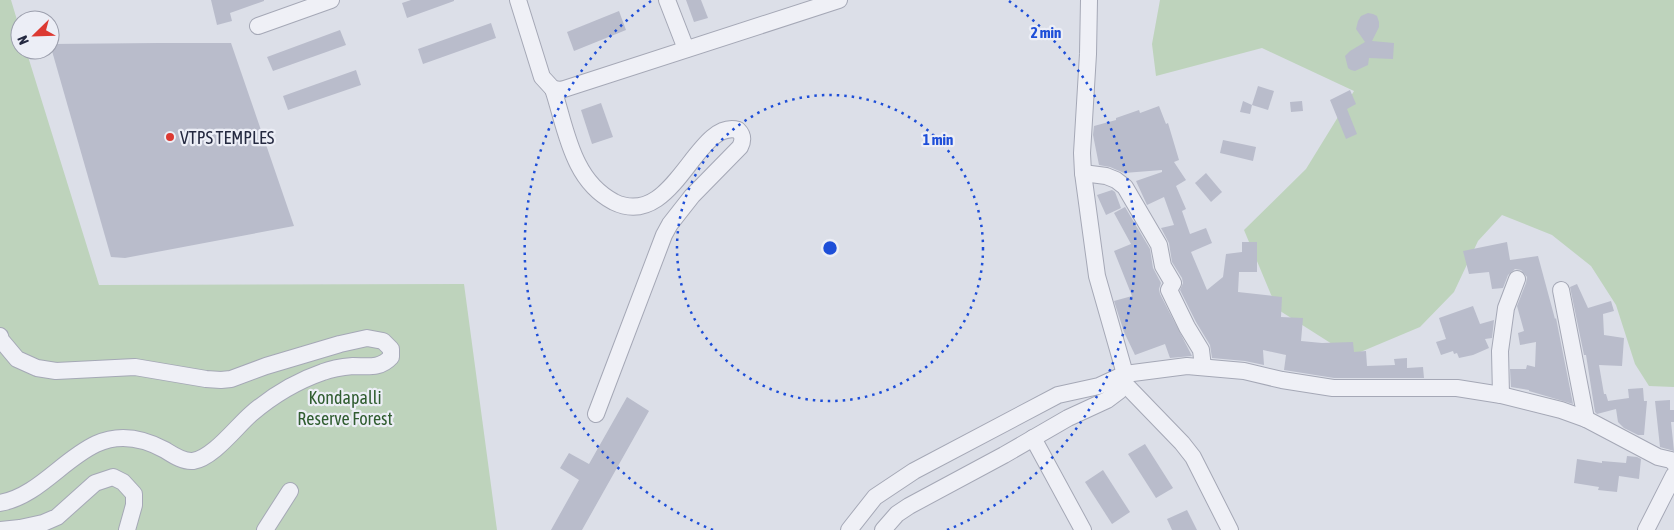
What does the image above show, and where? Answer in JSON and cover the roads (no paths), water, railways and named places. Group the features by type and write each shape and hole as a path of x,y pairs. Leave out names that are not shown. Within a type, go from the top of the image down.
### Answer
{"street":[{"path":"258,26 332,0"},
{"path":"518,0 542,77 553,88 578,164 586,178 606,198 619,204 637,206 657,200 701,150 718,135 727,130 734,129 738,130 743,137 743,142 736,153 692,196 670,224 664,235 596,414"},
{"path":"667,0 686,48"},
{"path":"553,88 561,90 686,48 789,7 839,0"},
{"path":"1089,0 1082,153 1083,173 1097,276 1124,378 1182,443 1192,457 1230,530"},
{"path":"1083,173 1106,176 1116,180 1125,187 1159,246 1163,266 1173,283 1169,290 1187,327 1201,350 1203,367"},
{"path":"1501,395 1500,351 1506,308 1517,279"},
{"path":"1561,290 1586,419"},
{"path":"0,336 1,340 17,359 37,368 56,371 135,367 221,380 340,344 367,338 383,342 391,349 391,357 385,364 374,367 334,368 315,375 282,392 252,414 205,457 192,461 180,459 139,438 114,438 96,444 66,463 30,491 0,503"},
{"path":"849,530 875,497 914,471 1058,394 1099,386 1124,378 1186,366 1244,371 1282,380 1333,388 1457,388 1501,395 1561,410 1586,419 1658,457 1672,460 1674,463"},
{"path":"883,530 897,514 909,506 1068,418 1107,400 1119,391 1124,378"},
{"path":"1033,438 1083,530"},
{"path":"1646,530 1674,475"},
{"path":"0,530 43,523 57,517 95,482 113,477 123,482 134,494 134,505 127,530"},
{"path":"265,530 290,492"}],"place":[{"name":"VTPS TEMPLES","path":"170,137"}],"park label":[{"name":"Kondapalli Reserve Forest","path":"345,407"}]}
